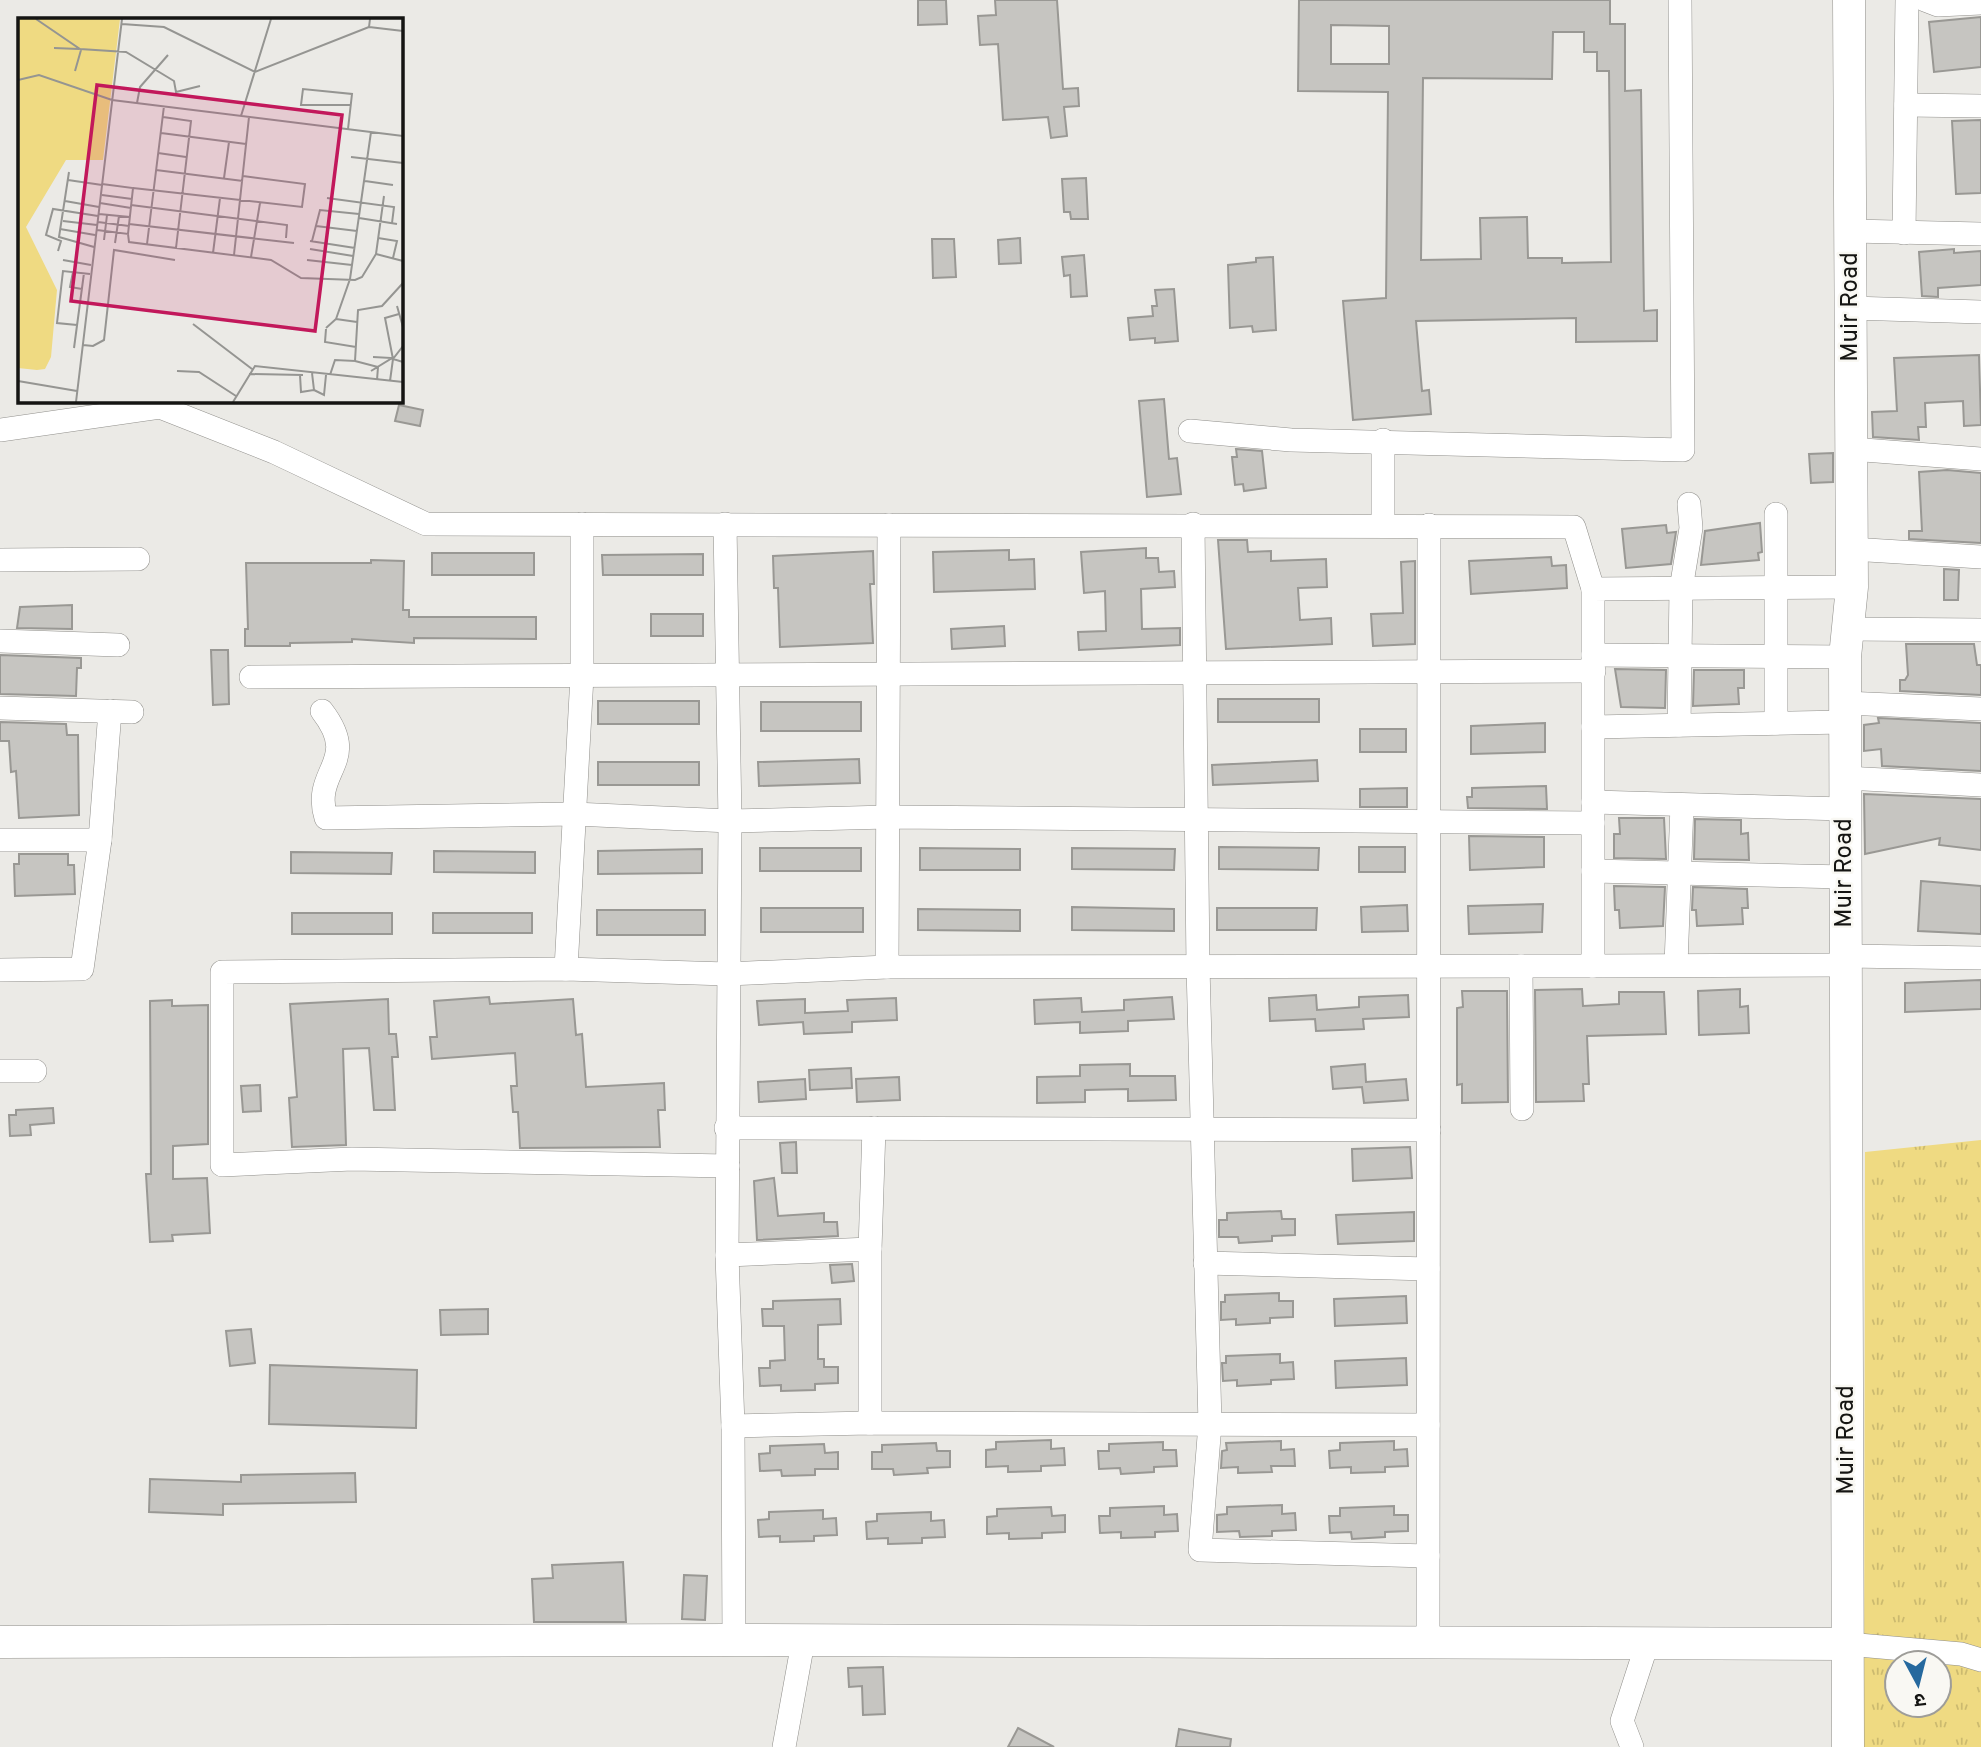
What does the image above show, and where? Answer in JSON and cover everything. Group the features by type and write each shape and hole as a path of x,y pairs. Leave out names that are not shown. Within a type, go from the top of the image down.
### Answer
{"street":[{"path":"1190,430 1291,440 1383,440 1683,450 1680,0"},
{"name":"Muir Road","path":"1848,1747 1845,712 1846,643 1852,587 1849,0"},
{"path":"1904,233 1908,0"},
{"path":"1925,0 1938,5 1981,3"},
{"path":"1906,105 1981,106"},
{"path":"1852,232 1981,234"},
{"path":"1851,308 1981,312"},
{"path":"0,430 160,407 240,437 426,524 1383,524 1574,527 1593,589 1593,966"},
{"path":"1383,440 1383,524"},
{"path":"1851,449 1981,459"},
{"path":"1679,725 1681,589 1690,528 1689,504"},
{"path":"1776,514 1776,723"},
{"path":"566,969 582,676 582,524"},
{"path":"725,524 725,675 730,821 727,1255 733,1426 734,1640"},
{"path":"1193,524 1198,966 1210,1424 1200,1550 1428,1556"},
{"path":"887,967 889,525"},
{"path":"1428,1643 1429,525"},
{"path":"1851,549 1981,557"},
{"path":"0,560 138,559"},
{"path":"1593,589 1852,587"},
{"path":"251,677 1429,672 1680,656 1776,657 1846,643 1981,631"},
{"path":"0,641 118,645"},
{"path":"0,708 121,711 82,969 0,970"},
{"path":"1594,727 1776,723 1845,712 1981,709"},
{"path":"322,711 333,726 340,745 325,789 326,818 574,814 730,821 888,817 1429,822 1682,805 1845,809"},
{"path":"1845,778 1981,785"},
{"path":"1676,965 1682,805"},
{"path":"0,840 100,840"},
{"path":"1593,872 1845,877"},
{"path":"728,1166 352,1159 222,1165 222,972 566,969 727,974 887,967 1593,966 1981,958"},
{"path":"1521,966 1522,1110"},
{"path":"0,1071 34,1071"},
{"path":"726,1128 1429,1130"},
{"path":"870,1423 870,1249 874,1128"},
{"path":"727,1255 870,1249"},
{"path":"1205,1263 1428,1269"},
{"path":"733,1426 870,1423 1428,1425"},
{"path":"0,1642 734,1640 1847,1644 1961,1654 1981,1660"},
{"path":"784,1747 803,1642"},
{"path":"1633,1747 1622,1721 1647,1644"}],"green space":[{"path":"1981,1140 1981,1747 1864,1747 1865,1152"}],"building":[{"path":"918,0 946,0 947,24 918,25"},
{"path":"995,0 1057,0 1063,89 1078,88 1079,106 1064,107 1067,136 1051,138 1048,117 1003,120 998,44 980,45 978,16 996,15"},
{"path":"1299,0 1610,0 1610,24 1625,24 1625,91 1641,90 1644,311 1657,310 1657,341 1576,342 1576,318 1416,321 1422,391 1429,390 1431,414 1353,420 1343,301 1386,298 1388,92 1298,91","holes":["1331,25 1389,26 1389,64 1331,64","1553,32 1584,32 1584,52 1597,52 1597,71 1609,71 1611,262 1562,263 1562,258 1528,258 1527,217 1480,218 1481,259 1421,260 1423,78 1552,79"]},
{"path":"1981,17 1981,67 1934,72 1929,22"},
{"path":"1981,120 1981,193 1956,194 1952,121"},
{"path":"1086,178 1088,219 1071,219 1070,212 1064,212 1062,179"},
{"path":"1020,238 1021,263 999,264 998,240"},
{"path":"932,239 954,239 956,277 933,278"},
{"path":"1954,249 1954,253 1981,251 1981,285 1938,288 1938,297 1922,296 1919,252"},
{"path":"1084,255 1087,296 1071,297 1070,275 1064,276 1062,257"},
{"path":"1273,257 1276,330 1253,332 1252,326 1230,328 1228,265"},
{"path":"1174,289 1178,341 1155,343 1155,338 1130,340 1128,318 1153,316 1152,306 1157,306 1155,290"},
{"path":"1979,355 1981,425 1964,426 1963,401 1925,403 1926,427 1918,427 1919,440 1873,437 1872,412 1897,411 1894,358"},
{"path":"1164,399 1169,459 1177,458 1181,494 1147,497 1139,401"},
{"path":"399,405 423,410 420,426 395,421"},
{"path":"1236,449 1262,451 1266,488 1244,491 1243,484 1235,485 1232,457 1237,457"},
{"path":"1833,453 1833,482 1811,483 1809,454"},
{"path":"1947,470 1981,473 1981,543 1909,539 1909,531 1922,531 1919,472"},
{"path":"1760,523 1762,552 1758,553 1759,560 1701,565 1705,531"},
{"path":"1666,525 1667,533 1676,532 1671,564 1626,568 1622,529"},
{"path":"1218,540 1247,540 1248,552 1271,551 1271,561 1326,559 1327,587 1298,588 1300,620 1331,618 1332,644 1226,649"},
{"path":"1146,548 1146,558 1158,558 1159,572 1174,571 1175,587 1141,589 1142,629 1180,628 1180,645 1079,650 1078,632 1106,631 1105,591 1084,593 1081,552"},
{"path":"1009,550 1009,560 1034,559 1035,589 934,592 933,552"},
{"path":"873,551 874,584 870,584 873,643 780,647 778,588 774,588 773,556"},
{"path":"432,553 534,553 534,575 432,575"},
{"path":"703,554 703,575 603,575 602,555"},
{"path":"1551,557 1552,566 1566,565 1567,588 1471,594 1469,561"},
{"path":"371,560 404,561 403,610 409,610 409,617 536,617 536,639 414,638 414,643 352,639 352,642 245,646 245,629 248,629 246,563 371,563"},
{"path":"1415,561 1415,644 1373,646 1371,614 1403,613 1401,562"},
{"path":"1944,569 1959,570 1958,600 1944,600"},
{"path":"72,605 72,629 17,628 20,607"},
{"path":"651,614 703,614 703,636 651,636"},
{"path":"1004,626 1005,646 952,649 951,629"},
{"path":"1906,644 1974,644 1977,665 1981,665 1981,695 1900,691 1900,680 1905,680 1908,675"},
{"path":"211,650 228,650 229,704 213,705"},
{"path":"0,655 81,658 81,668 77,668 76,696 0,694"},
{"path":"1615,669 1666,670 1665,708 1621,707"},
{"path":"1694,670 1744,670 1744,688 1738,688 1739,704 1693,706"},
{"path":"1218,699 1319,699 1319,722 1218,722"},
{"path":"598,701 699,701 699,724 598,724"},
{"path":"761,702 861,702 861,731 761,731"},
{"path":"1878,718 1981,723 1981,771 1882,766 1881,749 1864,751 1864,725 1879,723"},
{"path":"0,722 66,724 67,735 78,735 79,815 19,818 16,771 11,772 9,741 0,741"},
{"path":"1545,723 1545,752 1471,754 1471,726"},
{"path":"1360,729 1406,729 1406,752 1360,752"},
{"path":"859,759 860,783 759,786 758,762"},
{"path":"1317,760 1318,781 1213,785 1212,765"},
{"path":"598,762 699,762 699,785 598,785"},
{"path":"1546,786 1547,809 1468,808 1467,797 1472,797 1472,788"},
{"path":"1407,788 1407,807 1360,807 1360,789"},
{"path":"1864,794 1981,799 1981,850 1939,845 1940,838 1865,854"},
{"path":"1619,818 1664,818 1666,859 1614,858 1614,834 1620,834"},
{"path":"1695,819 1741,820 1741,834 1748,833 1749,860 1694,859"},
{"path":"1469,836 1544,837 1544,867 1470,870"},
{"path":"1219,847 1319,848 1318,870 1219,869"},
{"path":"1359,847 1405,847 1405,872 1359,872"},
{"path":"760,848 861,848 861,871 760,871"},
{"path":"920,848 1020,849 1020,870 920,870"},
{"path":"1072,848 1175,849 1174,870 1072,869"},
{"path":"702,849 702,873 598,874 598,851"},
{"path":"434,851 535,852 535,873 434,872"},
{"path":"291,852 392,853 391,874 291,873"},
{"path":"19,854 68,854 68,865 74,865 75,894 15,896 14,864 19,864"},
{"path":"1921,881 1981,886 1981,934 1918,931"},
{"path":"1614,886 1665,887 1663,926 1620,928 1619,910 1615,910"},
{"path":"1693,887 1747,889 1748,908 1742,908 1743,924 1697,926 1696,910 1692,910"},
{"path":"1543,904 1542,932 1469,934 1468,906"},
{"path":"1407,905 1408,931 1362,932 1361,907"},
{"path":"1072,907 1174,909 1174,931 1072,930"},
{"path":"761,908 863,908 863,932 761,932"},
{"path":"1217,908 1317,908 1316,930 1217,930"},
{"path":"918,909 1020,910 1020,931 918,930"},
{"path":"597,910 705,910 705,935 597,935"},
{"path":"292,913 392,913 392,934 292,934"},
{"path":"433,913 532,913 532,933 433,933"},
{"path":"1981,980 1981,1009 1905,1012 1905,983"},
{"path":"1582,989 1583,1006 1619,1004 1619,992 1664,992 1666,1034 1587,1036 1589,1084 1583,1084 1584,1101 1536,1102 1535,990"},
{"path":"1740,989 1740,1007 1748,1006 1749,1033 1699,1035 1698,991"},
{"path":"1462,991 1507,991 1508,1102 1462,1103 1462,1084 1457,1085 1457,1008 1463,1007"},
{"path":"1316,995 1317,1010 1359,1007 1359,997 1408,995 1409,1017 1363,1019 1364,1029 1316,1031 1315,1019 1270,1021 1269,998"},
{"path":"489,997 490,1004 573,999 576,1035 582,1034 586,1087 664,1083 665,1110 658,1110 660,1147 520,1148 518,1112 513,1112 511,1086 517,1086 515,1053 432,1059 430,1037 437,1037 434,1001"},
{"path":"1172,997 1174,1019 1128,1021 1128,1031 1080,1033 1080,1022 1035,1024 1034,1000 1081,998 1082,1012 1124,1010 1124,1000"},
{"path":"896,998 897,1020 852,1022 852,1032 804,1034 803,1022 759,1025 757,1001 805,999 805,1013 848,1011 847,1000"},
{"path":"388,999 389,1034 396,1034 398,1057 392,1057 395,1110 374,1110 369,1048 343,1049 346,1145 292,1147 289,1098 297,1097 290,1004"},
{"path":"172,1000 172,1006 208,1005 208,1144 173,1146 173,1179 207,1178 210,1233 172,1235 173,1241 150,1242 146,1174 151,1174 150,1001"},
{"path":"1130,1064 1130,1076 1175,1076 1176,1100 1128,1101 1128,1089 1085,1090 1085,1102 1037,1103 1037,1077 1080,1076 1080,1065"},
{"path":"1365,1064 1366,1082 1406,1079 1408,1100 1364,1103 1362,1087 1333,1089 1331,1067"},
{"path":"851,1068 852,1088 810,1090 809,1070"},
{"path":"899,1077 900,1100 857,1102 856,1079"},
{"path":"805,1079 806,1099 759,1102 758,1082"},
{"path":"260,1085 261,1111 243,1112 241,1086"},
{"path":"53,1108 54,1123 30,1125 31,1135 10,1136 9,1115 16,1115 16,1110"},
{"path":"796,1142 797,1173 782,1173 780,1143"},
{"path":"1410,1147 1412,1178 1353,1181 1352,1149"},
{"path":"774,1178 778,1216 824,1213 824,1222 837,1222 838,1236 757,1240 754,1181"},
{"path":"1281,1211 1282,1219 1295,1219 1295,1235 1272,1236 1272,1241 1239,1243 1238,1237 1219,1237 1219,1220 1227,1220 1227,1213"},
{"path":"1414,1212 1414,1241 1338,1244 1336,1215"},
{"path":"852,1264 854,1281 832,1283 830,1265"},
{"path":"1279,1293 1279,1301 1293,1301 1293,1317 1270,1318 1270,1323 1236,1325 1236,1319 1221,1320 1221,1302 1225,1302 1225,1295"},
{"path":"1406,1296 1407,1323 1335,1326 1334,1299"},
{"path":"840,1299 841,1324 818,1325 818,1359 824,1359 824,1367 838,1367 838,1383 815,1384 815,1390 781,1391 781,1385 760,1386 759,1368 770,1368 770,1361 785,1360 784,1326 763,1326 762,1309 773,1309 773,1301"},
{"path":"488,1309 488,1334 441,1335 440,1310"},
{"path":"251,1329 255,1363 230,1366 226,1331"},
{"path":"1280,1354 1280,1363 1293,1362 1294,1379 1271,1380 1271,1384 1237,1386 1237,1380 1223,1381 1222,1363 1226,1363 1226,1356"},
{"path":"1406,1358 1407,1385 1336,1388 1335,1361"},
{"path":"270,1365 417,1370 416,1428 269,1424"},
{"path":"1051,1440 1051,1449 1064,1448 1065,1465 1041,1466 1041,1471 1008,1472 1008,1466 986,1467 986,1450 996,1449 996,1442"},
{"path":"1281,1441 1281,1450 1294,1449 1295,1466 1271,1466 1272,1472 1238,1473 1238,1467 1221,1468 1222,1451 1227,1450 1226,1443"},
{"path":"1394,1441 1394,1450 1407,1449 1408,1466 1385,1467 1385,1472 1351,1473 1351,1467 1330,1468 1329,1451 1340,1450 1340,1443"},
{"path":"1163,1442 1163,1450 1176,1450 1177,1466 1154,1467 1154,1472 1121,1474 1120,1468 1099,1469 1098,1451 1109,1451 1109,1444"},
{"path":"936,1443 937,1451 950,1451 950,1467 927,1468 928,1473 894,1475 893,1469 872,1469 872,1452 882,1452 882,1445"},
{"path":"824,1444 825,1453 838,1452 838,1469 815,1469 815,1475 782,1476 781,1470 760,1471 759,1454 770,1453 770,1446"},
{"path":"355,1473 356,1502 223,1504 223,1515 149,1512 150,1479 241,1482 241,1475"},
{"path":"1282,1505 1282,1514 1295,1513 1296,1530 1272,1531 1272,1536 1240,1537 1239,1531 1217,1532 1217,1515 1227,1514 1227,1507"},
{"path":"1164,1506 1164,1515 1177,1514 1178,1531 1155,1532 1155,1537 1121,1538 1121,1532 1100,1533 1099,1516 1110,1516 1110,1508"},
{"path":"1394,1506 1394,1515 1408,1515 1408,1531 1385,1532 1385,1537 1352,1539 1351,1532 1330,1533 1329,1516 1340,1516 1340,1508"},
{"path":"1051,1507 1052,1516 1065,1515 1065,1532 1042,1533 1042,1538 1009,1539 1009,1533 987,1534 987,1517 997,1516 997,1509"},
{"path":"823,1510 823,1519 836,1518 837,1535 814,1536 814,1541 780,1542 780,1536 759,1537 758,1520 769,1519 769,1512"},
{"path":"931,1512 931,1521 944,1520 945,1537 922,1538 922,1543 888,1544 888,1538 867,1539 866,1522 877,1521 877,1514"},
{"path":"623,1562 626,1622 534,1622 532,1579 553,1578 552,1565"},
{"path":"684,1575 707,1576 705,1620 682,1619"},
{"path":"883,1667 885,1714 863,1715 862,1686 849,1687 848,1668"},
{"path":"1018,1728 1054,1747 1008,1747"},
{"path":"1179,1729 1231,1739 1230,1747 1176,1747"}]}
